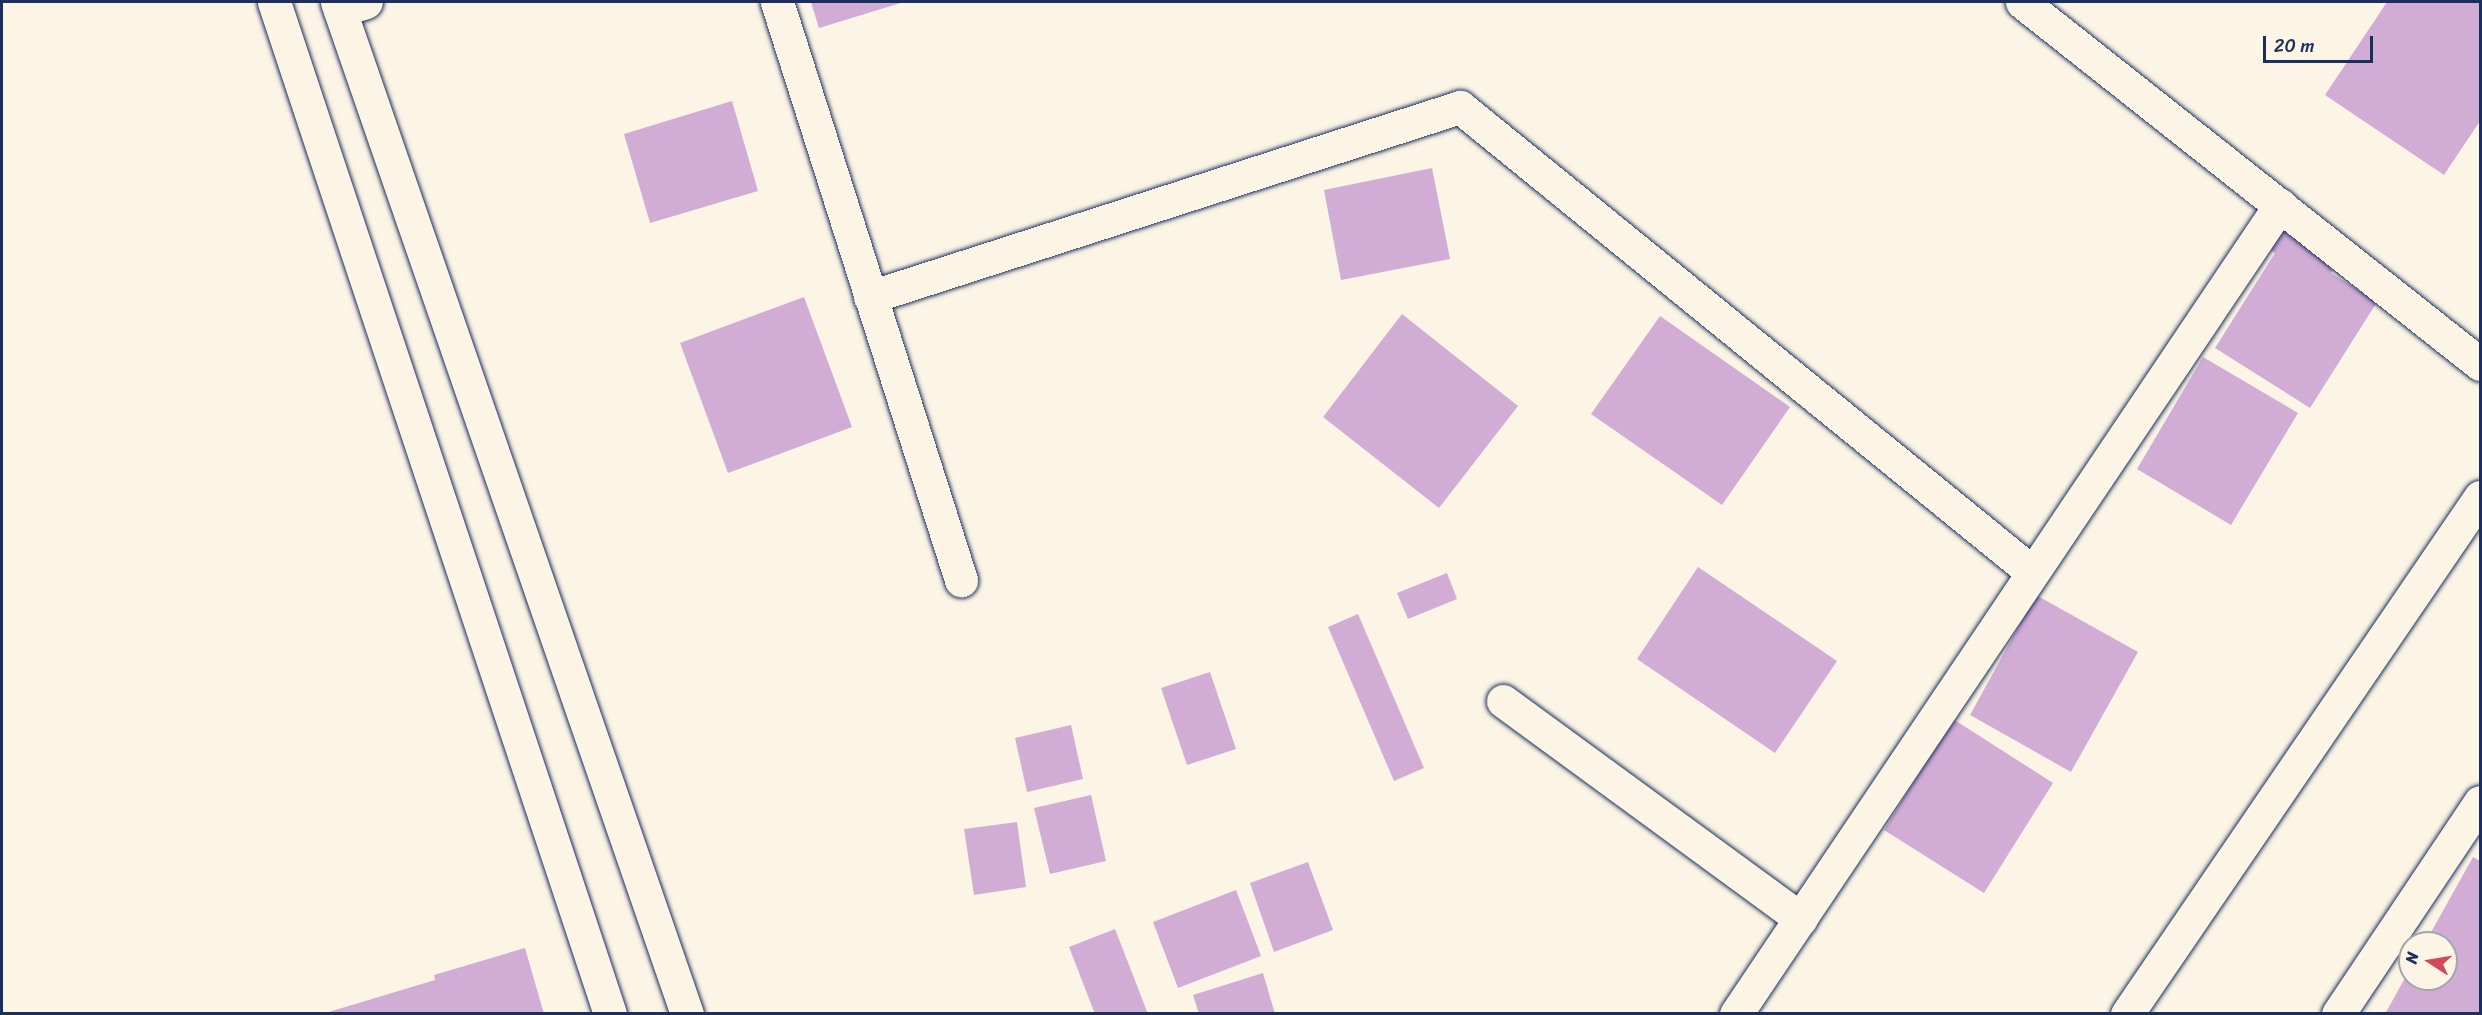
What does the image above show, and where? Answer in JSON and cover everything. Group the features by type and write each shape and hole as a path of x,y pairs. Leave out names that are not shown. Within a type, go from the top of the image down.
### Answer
{"street":[{"path":"274,2 609,1014"},
{"path":"777,2 962,580"},
{"path":"2022,2 2481,364"},
{"path":"347,4 687,1014"},
{"path":"870,297 1460,107 2032,572"},
{"path":"1736,1014 2280,205"},
{"path":"2127,1014 2481,497"},
{"path":"1503,700 1801,919"},
{"path":"2337,1014 2481,802"}],"building":[{"path":"811,2 904,2 819,28"},
{"path":"2387,2 2480,2 2480,121 2444,175 2325,95"},
{"path":"732,101 758,191 650,223 624,134"},
{"path":"1432,168 1450,259 1341,280 1324,190"},
{"path":"2275,226 2336,265 2331,273 2377,302 2310,408 2215,348 2275,253 2263,245"},
{"path":"804,297 852,427 728,473 680,343"},
{"path":"1402,314 1518,406 1439,508 1323,417"},
{"path":"1660,316 1790,407 1722,505 1591,414"},
{"path":"2203,357 2298,413 2231,525 2137,469"},
{"path":"1698,567 1837,661 1775,753 1637,659"},
{"path":"1447,573 1457,599 1408,619 1397,593"},
{"path":"2036,595 2138,652 2071,772 1970,715"},
{"path":"1358,614 1424,768 1394,781 1328,627"},
{"path":"1210,672 1236,749 1187,765 1161,688"},
{"path":"1953,719 2053,783 1984,893 1884,830"},
{"path":"1071,725 1083,779 1027,792 1015,738"},
{"path":"1091,795 1106,861 1050,874 1034,808"},
{"path":"1017,822 1026,887 974,895 964,829"},
{"path":"2473,857 2480,861 2480,1014 2385,1014 2398,991 2458,991 2458,931 2432,931"},
{"path":"1308,862 1333,930 1274,952 1250,883"},
{"path":"1236,890 1261,956 1178,988 1153,922"},
{"path":"1115,929 1148,1014 1095,1014 1069,947"},
{"path":"525,948 544,1014 322,1014 435,980 434,975"},
{"path":"1263,973 1275,1014 1199,1014 1193,995"}]}
